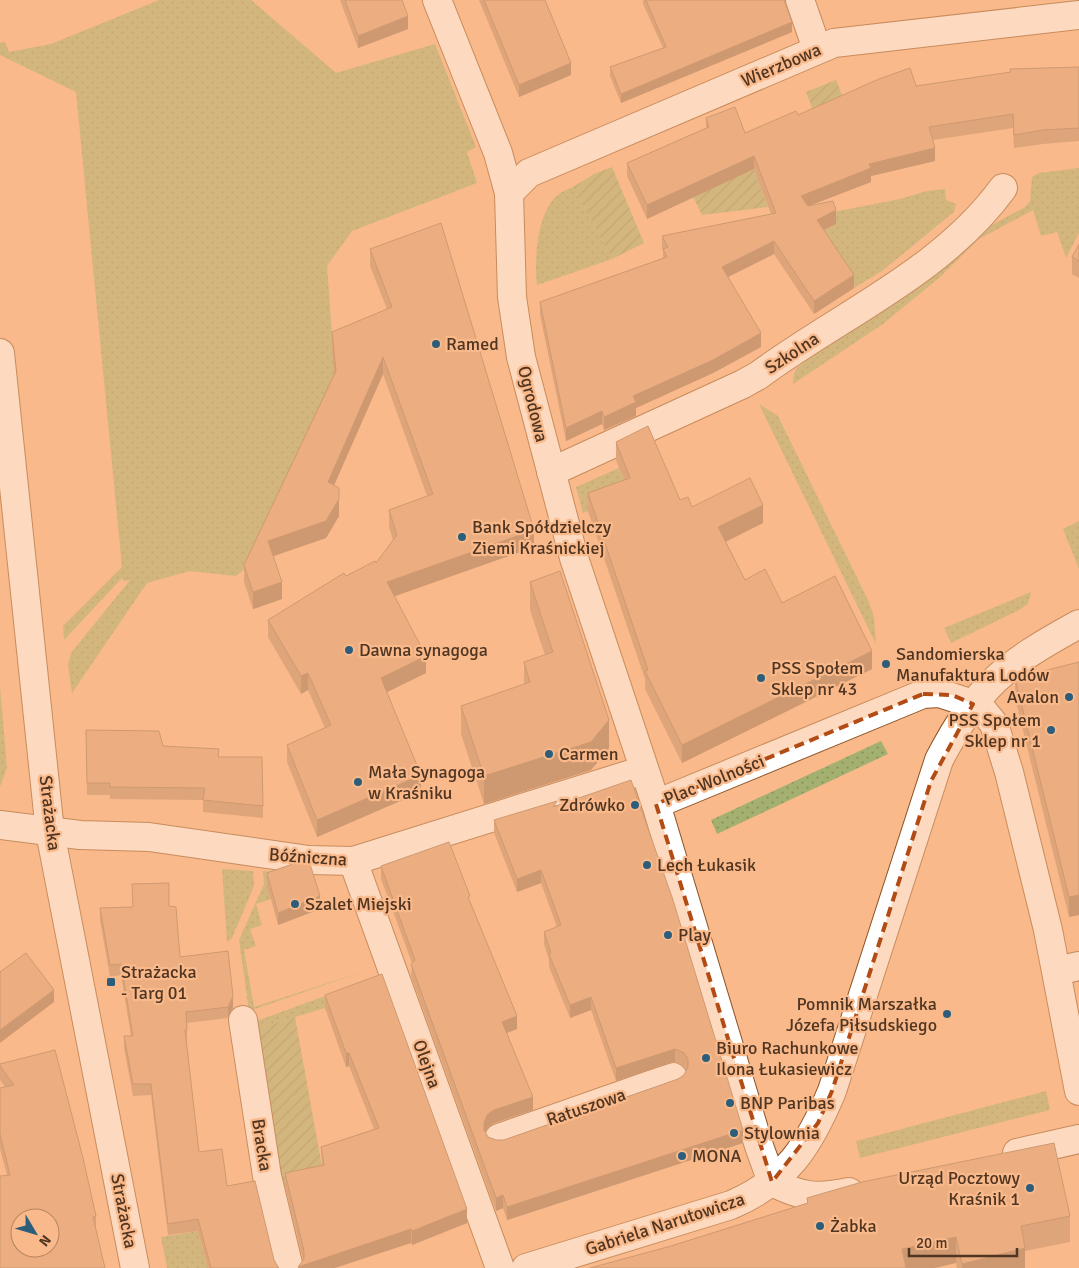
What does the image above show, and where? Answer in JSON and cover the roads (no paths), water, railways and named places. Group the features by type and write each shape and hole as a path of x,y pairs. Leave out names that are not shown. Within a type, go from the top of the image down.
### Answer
{"street":[{"name":"Ogrodowa","path":"437,0 498,152 509,193 512,297 521,357 574,558 656,804"},
{"path":"800,0 817,49"},
{"name":"Wierzbowa","path":"509,193 528,173 834,43 1079,15"},
{"name":"Szkolna","path":"551,472 759,375 928,262 982,216 1003,188"},
{"name":"Strażacka","path":"0,353 50,832 135,1268"},
{"path":"876,1186 823,1198 796,1194 772,1182 802,1150 818,1123 832,1092 930,781 948,742 986,688 1010,666 1079,624"},
{"name":"Plac Wolności","path":"772,1182 727,1058 656,804 923,694 939,693 973,704 986,713 996,732 1068,968 1079,1090"},
{"name":"Bóźniczna","path":"0,825 50,832 149,837 309,860 352,861 644,770"},
{"name":"Olejna","path":"352,861 500,1268"},
{"name":"Bracka","path":"243,1020 267,1176 289,1268"},
{"name":"Ratuszowa","path":"498,1138 673,1077"},
{"path":"996,1158 1079,1139"},
{"name":"Gabriela Narutowicza","path":"526,1268 720,1209 755,1194 772,1182"}],"place":[{"name":"Ramed","path":"436,344"},
{"name":"Bank Spółdzielczy Ziemi Kraśnickiej","path":"462,537"},
{"name":"Dawna synagoga","path":"349,650"},
{"name":"Sandomierska Manufaktura Lodów","path":"886,664"},
{"name":"PSS Społem Sklep nr 43","path":"761,678"},
{"name":"Avalon","path":"1069,697"},
{"name":"PSS Społem Sklep nr 1","path":"1051,730"},
{"name":"Carmen","path":"549,754"},
{"name":"Mała Synagoga w Kraśniku","path":"358,782"},
{"name":"Zdrówko","path":"635,805"},
{"name":"Lech Łukasik","path":"647,865"},
{"name":"Szalet Miejski","path":"295,904"},
{"name":"Play","path":"668,935"},
{"name":"Strażacka - Targ 01","path":"111,982"},
{"name":"Pomnik Marszałka Józefa Piłsudskiego","path":"947,1014"},
{"name":"Biuro Rachunkowe Ilona Łukasiewicz","path":"706,1058"},
{"name":"BNP Paribas","path":"730,1103"},
{"name":"Stylownia","path":"734,1133"},
{"name":"MONA","path":"682,1156"},
{"name":"Urząd Pocztowy Kraśnik 1","path":"1030,1188"},
{"name":"Żabka","path":"820,1226"}]}
